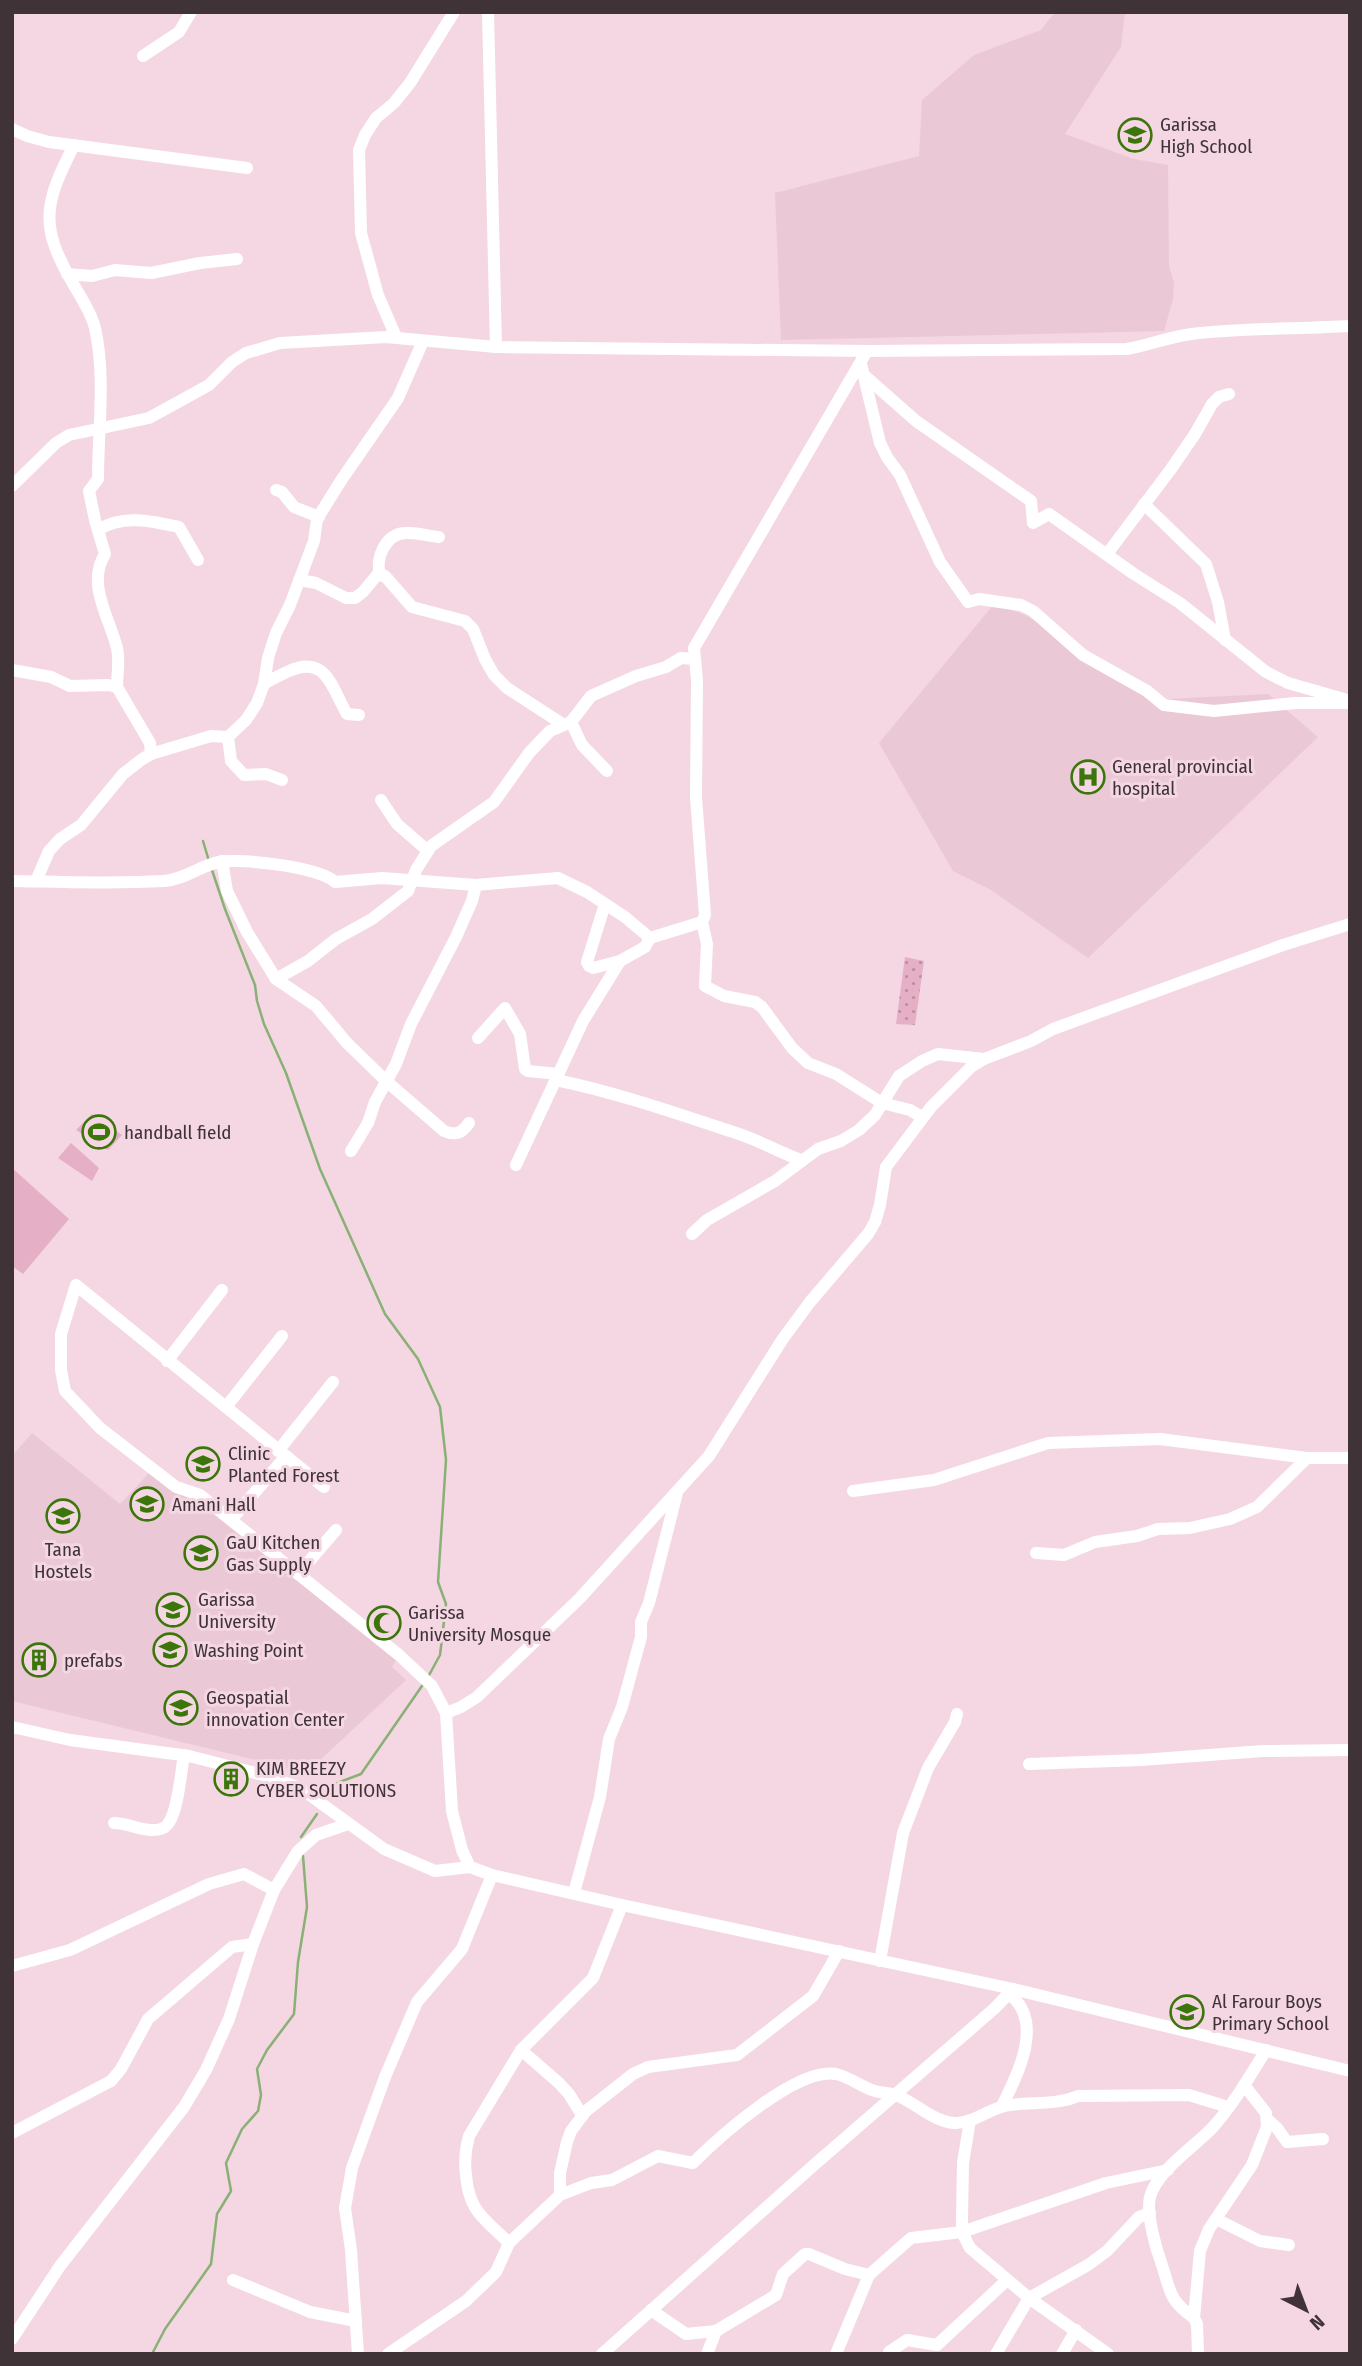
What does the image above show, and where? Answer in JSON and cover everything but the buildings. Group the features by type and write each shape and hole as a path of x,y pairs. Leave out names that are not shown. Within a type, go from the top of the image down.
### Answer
{"street":[{"path":"143,56 179,32 191,12"},
{"path":"396,337 378,295 361,233 359,150 376,118 394,103 410,83 454,12"},
{"path":"488,12 496,347"},
{"path":"12,129 49,142 247,168"},
{"path":"74,145 55,184 48,208 50,228 61,262 95,327 100,383 98,479 89,491 105,554 98,574 100,601 118,651 117,687 150,743 151,754"},
{"path":"67,274 92,276 116,270 151,273 237,259"},
{"path":"12,486 55,443 69,435 149,418 209,385 232,362 260,347 303,340 396,337 496,347 867,351 1127,349 1162,339 1194,334 1350,326"},
{"path":"36,881 49,851 60,839 81,825 123,774 151,754 211,736 228,737 246,720 257,703 264,684 276,633 290,605 314,541 319,517 398,398 423,341"},
{"path":"867,351 863,370 694,648 698,718 696,797 705,915 702,922 707,944 705,986 724,996 755,1002 762,1007 792,1048 808,1063 836,1074 882,1103 909,1110 922,1117"},
{"path":"863,370 916,421 1031,501 1033,523 1049,514 1181,603 1266,672 1288,683 1350,702"},
{"path":"863,370 880,443 900,475 940,562 968,602 979,599 1021,605 1033,611 1083,655 1147,691 1164,705 1214,711 1295,703 1350,702"},
{"path":"1107,554 1195,434 1212,404 1219,397 1229,394"},
{"path":"12,472 26,473"},
{"path":"276,490 282,492 294,507 319,517"},
{"path":"1144,503 1206,564 1218,602 1225,640"},
{"path":"98,530 109,523 142,519 179,527 198,560"},
{"path":"439,537 405,533 397,535 382,549 378,560 380,574 390,581 412,607 465,621 473,629 494,675 507,688 567,724 582,745 607,771"},
{"path":"299,580 316,583 346,598 355,598 380,574"},
{"path":"276,979 308,961 336,939 372,919 408,891 416,870 431,846 494,802 529,753 550,731 567,724 591,696 636,676 666,667 681,657 695,659"},
{"path":"264,684 298,667 313,666 326,675 347,714 359,715"},
{"path":"12,670 51,677 70,686 117,687"},
{"path":"228,737 231,761 244,775 266,774 282,780"},
{"path":"381,800 397,824 428,851"},
{"path":"12,881 125,883 176,880 222,861 257,862 309,872 332,878 335,882 382,878 476,885 558,878 587,892 625,917 650,938"},
{"path":"222,861 228,891 247,932 276,979 316,1006 347,1043 444,1131 454,1135 469,1122"},
{"path":"351,1151 368,1123 385,1080 396,1064 411,1024 456,937 476,885"},
{"path":"605,904 587,962 593,968 620,961 645,947 650,938 702,922"},
{"path":"446,1713 477,1697 580,1598 709,1456 789,1331 868,1234 880,1205 886,1167 922,1117 964,1073 984,1059 1031,1041 1053,1029 1283,945 1350,924"},
{"path":"516,1165 583,1021 620,961"},
{"path":"478,1038 505,1008 520,1034 525,1069 528,1071 557,1077 694,1120 743,1136 801,1160"},
{"path":"692,1234 707,1220 775,1181 818,1149 841,1142 870,1122 899,1076 938,1054 984,1059"},
{"path":"324,1487 76,1285 61,1334 61,1370 65,1391 78,1406 111,1436 176,1487 200,1495 432,1686 446,1713 452,1811 461,1850 470,1867"},
{"path":"167,1361 222,1290"},
{"path":"226,1407 282,1336"},
{"path":"231,1520 333,1382"},
{"path":"853,1491 934,1480 1048,1443 1160,1439 1307,1458 1350,1458"},
{"path":"1036,1553 1064,1555 1095,1542 1137,1536 1158,1529 1190,1528 1230,1519 1257,1507 1307,1458"},
{"path":"574,1893 600,1797 609,1739 622,1707 641,1637 641,1622 649,1603 677,1493"},
{"path":"298,1574 336,1530"},
{"path":"880,1961 903,1833 928,1768 957,1714"},
{"path":"12,1727 70,1740 184,1755 267,1776 300,1788 384,1849 435,1871 470,1867 492,1875 839,1951 1350,2071"},
{"path":"1029,1764 1141,1760 1263,1751 1350,1750"},
{"path":"114,1823 148,1830 167,1825 173,1814 184,1755"},
{"path":"12,2339 60,2266 184,2107 206,2070 229,2019 274,1890 298,1851 316,1835 348,1824"},
{"path":"12,1966 70,1950 209,1884 244,1874 274,1890"},
{"path":"358,2354 351,2250 345,2208 352,2168 385,2077 417,2002 462,1949 492,1875"},
{"path":"509,2243 476,2210 468,2196 464,2151 469,2136 521,2050 593,1978 622,1905"},
{"path":"12,2133 111,2081 121,2069 148,2019 232,1947 253,1944"},
{"path":"560,2195 561,2166 567,2142 582,2115 633,2074 648,2067 737,2054 813,1996 839,1951"},
{"path":"602,2354 1011,1991"},
{"path":"1002,2106 1023,2059 1027,2036 1021,2005 1011,1991"},
{"path":"521,2050 559,2083 582,2115"},
{"path":"1198,2354 1197,2324 1194,2318 1174,2302 1158,2253 1150,2213 1150,2198 1168,2170 1213,2126 1228,2107 1266,2050"},
{"path":"388,2354 466,2301 496,2272 509,2243 560,2195 592,2183 612,2180 658,2156 693,2163 775,2094 821,2074 834,2074 875,2091 895,2095 951,2123 970,2120 1002,2106 1066,2102 1078,2096 1189,2095 1228,2107"},
{"path":"1244,2085 1287,2142 1323,2139"},
{"path":"970,2120 963,2163 962,2232 973,2252 1029,2298 1108,2354"},
{"path":"1194,2318 1200,2251 1216,2219 1252,2165 1268,2120"},
{"path":"836,2354 869,2275 911,2238 962,2232 1106,2183 1168,2170"},
{"path":"996,2354 1029,2298 1088,2265 1107,2251 1139,2217 1150,2213"},
{"path":"1216,2219 1261,2241 1289,2245"},
{"path":"651,2311 687,2334 716,2331 776,2295 783,2274 805,2254 869,2275"},
{"path":"233,2280 310,2312 356,2321"},
{"path":"890,2352 907,2340 937,2345 1007,2280"},
{"path":"1062,2354 1076,2330"},
{"path":"707,2354 716,2331"}],"shaded area":[{"path":"1055,12 1125,12 1121,47 1065,134 1134,159 1168,165 1169,266 1174,283 1173,299 1164,331 781,340 775,193 919,156 922,100 974,55 1041,30"},
{"name":"General provincial hospital","path":"994,604 1025,615 1167,699 1268,694 1318,737 1088,958 991,890 953,871 879,743"},
{"path":"905,957 924,961 915,1025 896,1024"},
{"name":"handball field","path":"92,1114 122,1135 108,1150 76,1130"},
{"name":"handball field","path":"71,1143 99,1168 92,1181 58,1158"},
{"path":"12,1168 69,1219 23,1274 12,1266"},
{"name":"Garissa University","path":"32,1433 120,1504 150,1472 217,1517 396,1660 392,1667 406,1680 302,1777 285,1767 12,1701 12,1456"}],"waterway":[{"path":"203,841 209,861"},
{"path":"211,867 255,985 264,1024 286,1073 320,1169 385,1314 418,1359 440,1407 446,1460 438,1582 446,1604 440,1655 428,1677"},
{"path":"324,1788 361,1774 424,1683"},
{"path":"301,1837 317,1814"},
{"path":"152,2354 165,2329 211,2264 217,2214 231,2191 226,2163 242,2129 258,2111 261,2095 257,2069 267,2050 294,2014 298,1962 307,1907 303,1856"}],"place":[{"name":"Garissa High School","path":"1135,135"},
{"name":"General provincial hospital","path":"1088,777"},
{"name":"handball field","path":"99,1132"},
{"name":"Clinic Planted Forest","path":"203,1464"},
{"name":"Amani Hall","path":"147,1504"},
{"name":"Tana Hostels","path":"63,1516"},
{"name":"GaU Kitchen Gas Supply","path":"201,1553"},
{"name":"Garissa University","path":"173,1610"},
{"name":"Garissa University Mosque","path":"384,1623"},
{"name":"Washing Point","path":"170,1650"},
{"name":"prefabs","path":"39,1660"},
{"name":"Geospatial innovation Center","path":"181,1708"},
{"name":"KIM BREEZY CYBER SOLUTIONS","path":"231,1779"},
{"name":"Al Farour Boys Primary School","path":"1187,2012"}]}
